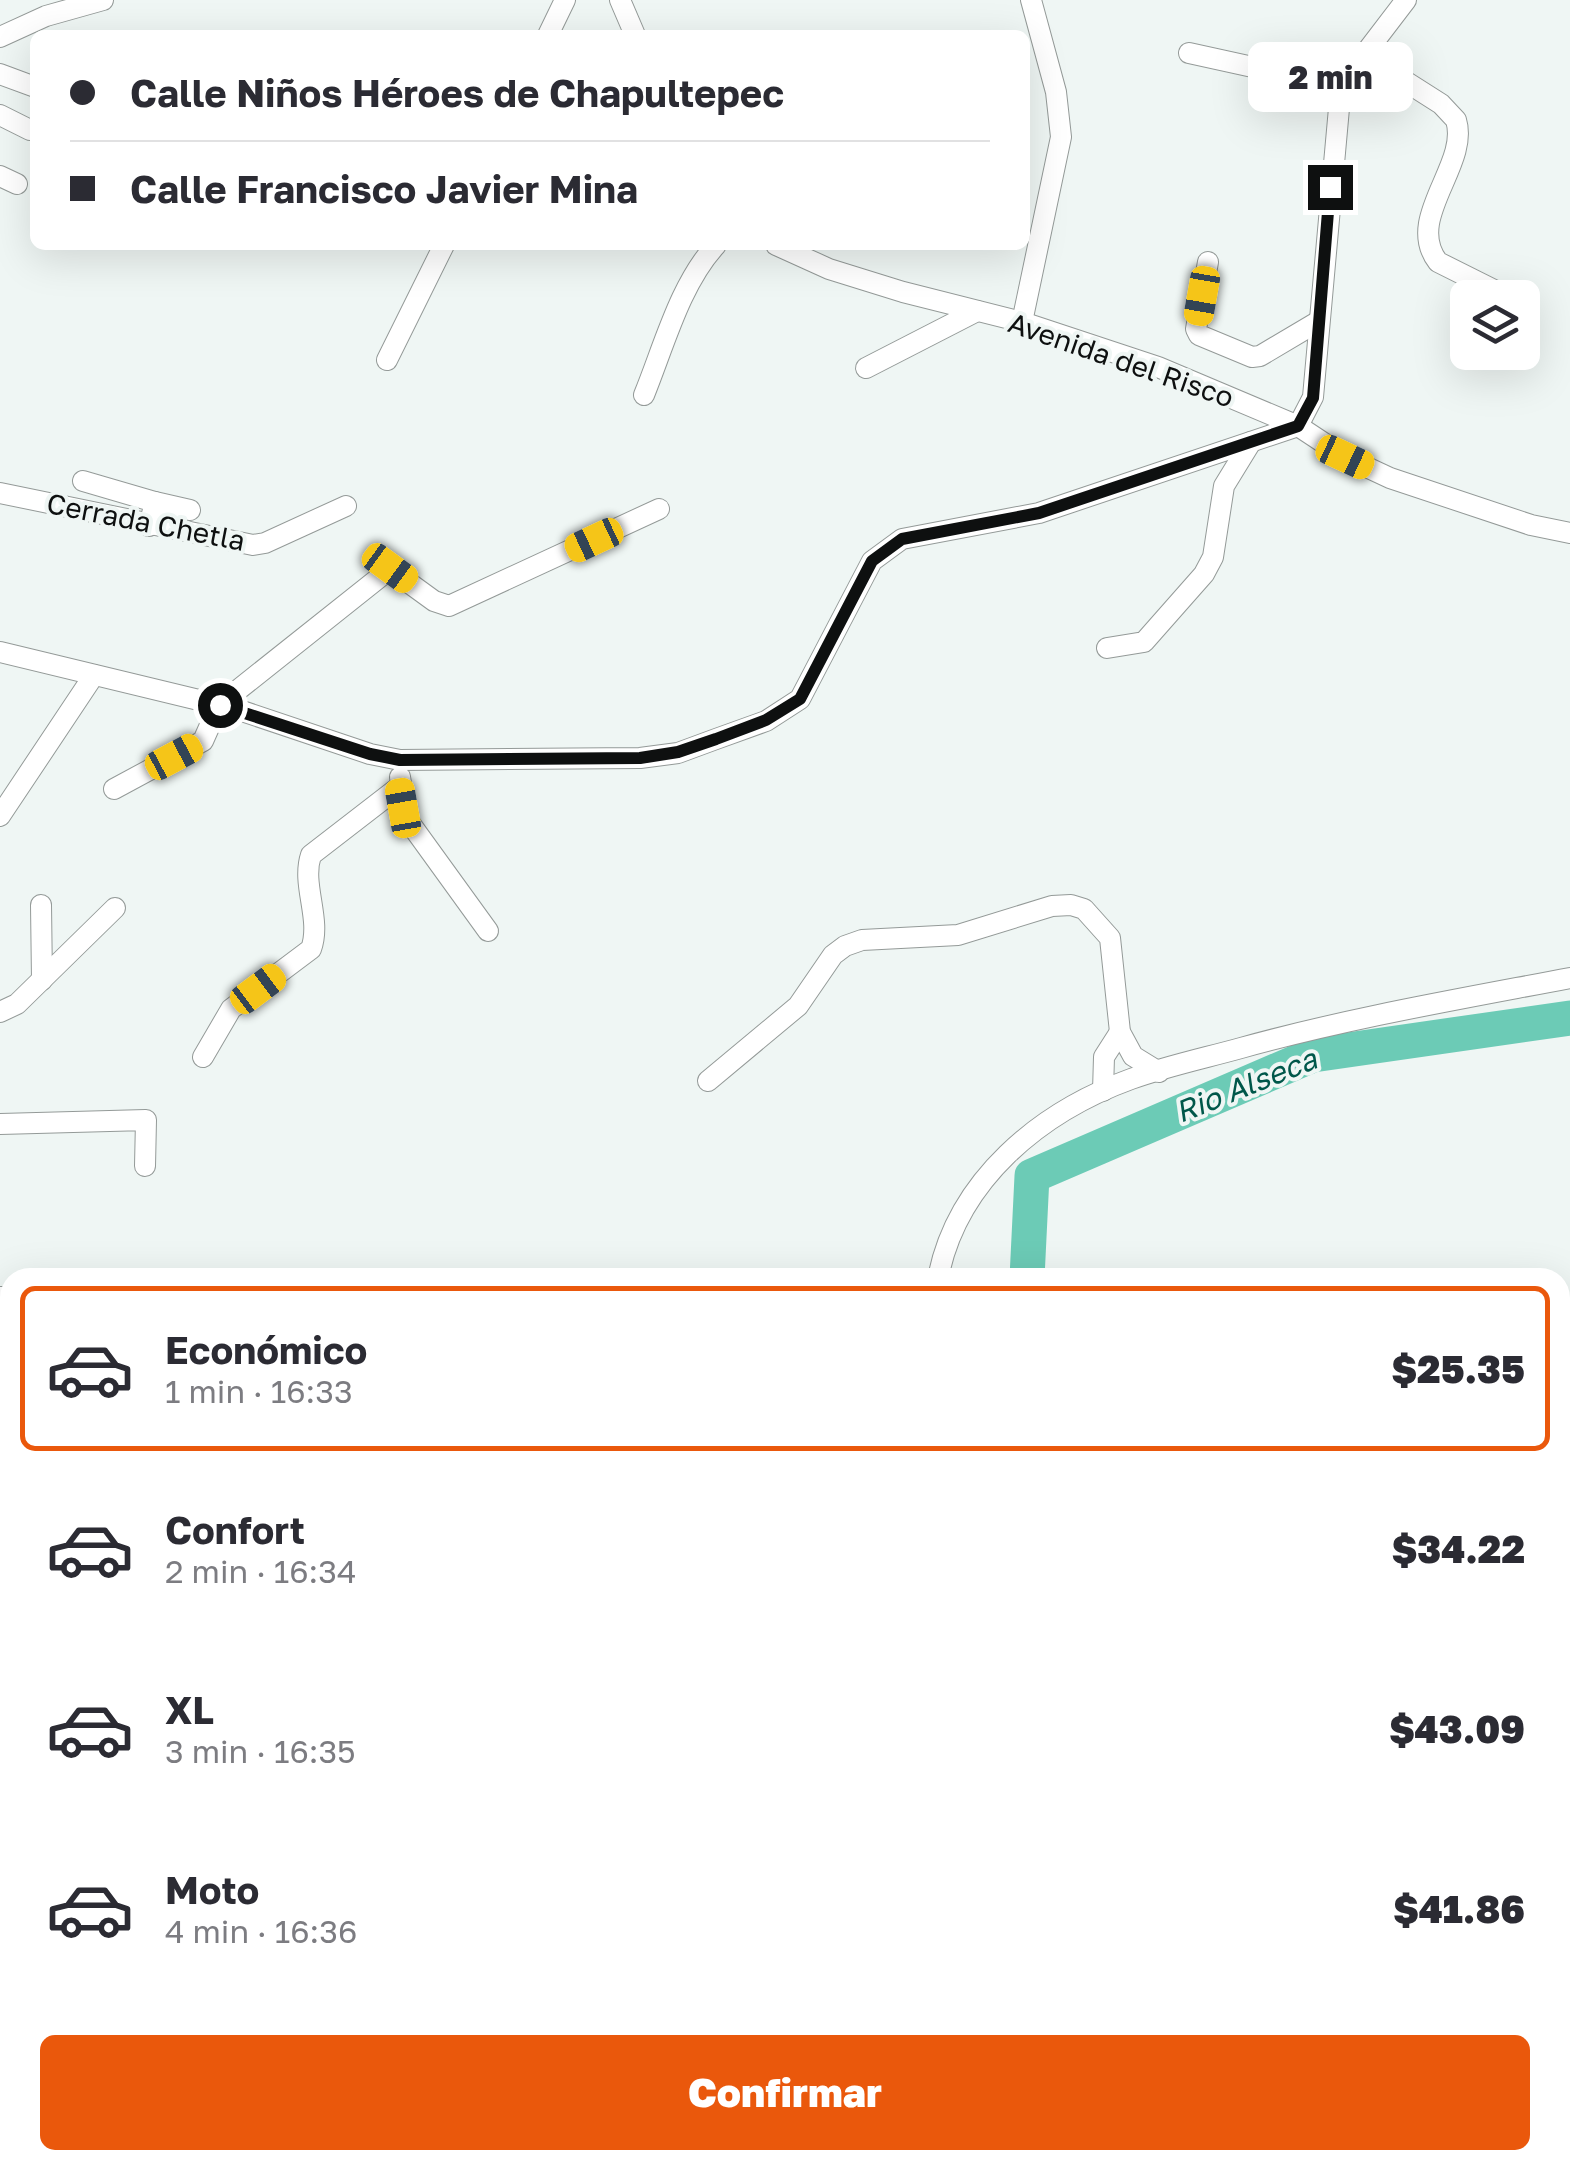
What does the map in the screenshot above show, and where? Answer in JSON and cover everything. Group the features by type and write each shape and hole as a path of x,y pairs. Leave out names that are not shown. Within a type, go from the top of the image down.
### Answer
{"street":[{"path":"0,37 46,16 103,0"},
{"path":"550,30 565,0"},
{"path":"620,0 633,30"},
{"path":"1022,322 1060,137 1056,92 1032,0"},
{"path":"0,652 220,705 370,754 400,760 640,758 678,752 766,720 800,699 872,561 893,544 1039,513 1298,426 1313,398 1335,119 1343,87 1406,0"},
{"path":"1189,53 1343,87"},
{"path":"1364,54 1441,104 1456,120 1456,148 1437,196 1429,231 1430,252 1438,262 1474,280"},
{"path":"0,74 30,85"},
{"path":"0,115 30,130"},
{"path":"388,360 442,250"},
{"path":"644,395 689,285 713,250"},
{"name":"Avenida del Risco","path":"787,250 829,269 1022,322 1158,367 1298,426 1345,457 1390,478 1531,525 1570,533"},
{"path":"1208,262 1196,329 1199,334 1260,356 1319,321"},
{"path":"866,368 977,310"},
{"path":"1107,648 1144,642 1204,574 1212,557 1224,486 1251,442"},
{"path":"83,481 190,510"},
{"name":"Cerrada Chetla","path":"0,494 253,544 265,543 346,506"},
{"path":"149,526 155,502"},
{"path":"114,789 203,741 220,705 390,568 434,601 449,606 659,508"},
{"path":"0,816 94,674"},
{"path":"400,760 400,787 407,819 488,931"},
{"path":"203,1057 231,1009 311,949 315,935 308,872 311,855 400,787"},
{"path":"41,904 42,980"},
{"path":"708,1081 798,1006 833,956 845,946 862,940 958,935 1052,906 1084,910 1110,938 1120,1032 1133,1056 1158,1072"},
{"path":"0,1012 18,1004 115,908"},
{"path":"940,1268 945,1242 965,1201 994,1167 1043,1125 1103,1091 1303,1031 1570,978"},
{"path":"1103,1091 1104,1056 1120,1032"},
{"path":"0,1124 146,1120 145,1166"}],"waterway":[{"name":"Rio Alseca","path":"1027,1268 1032,1176 1313,1055 1570,1018"}],"route":[{"path":"220,705 370,754 400,760 640,758 678,752 766,720 800,699 872,561 884,548 902,539 1039,513 1298,426 1313,398 1330,187"}]}
